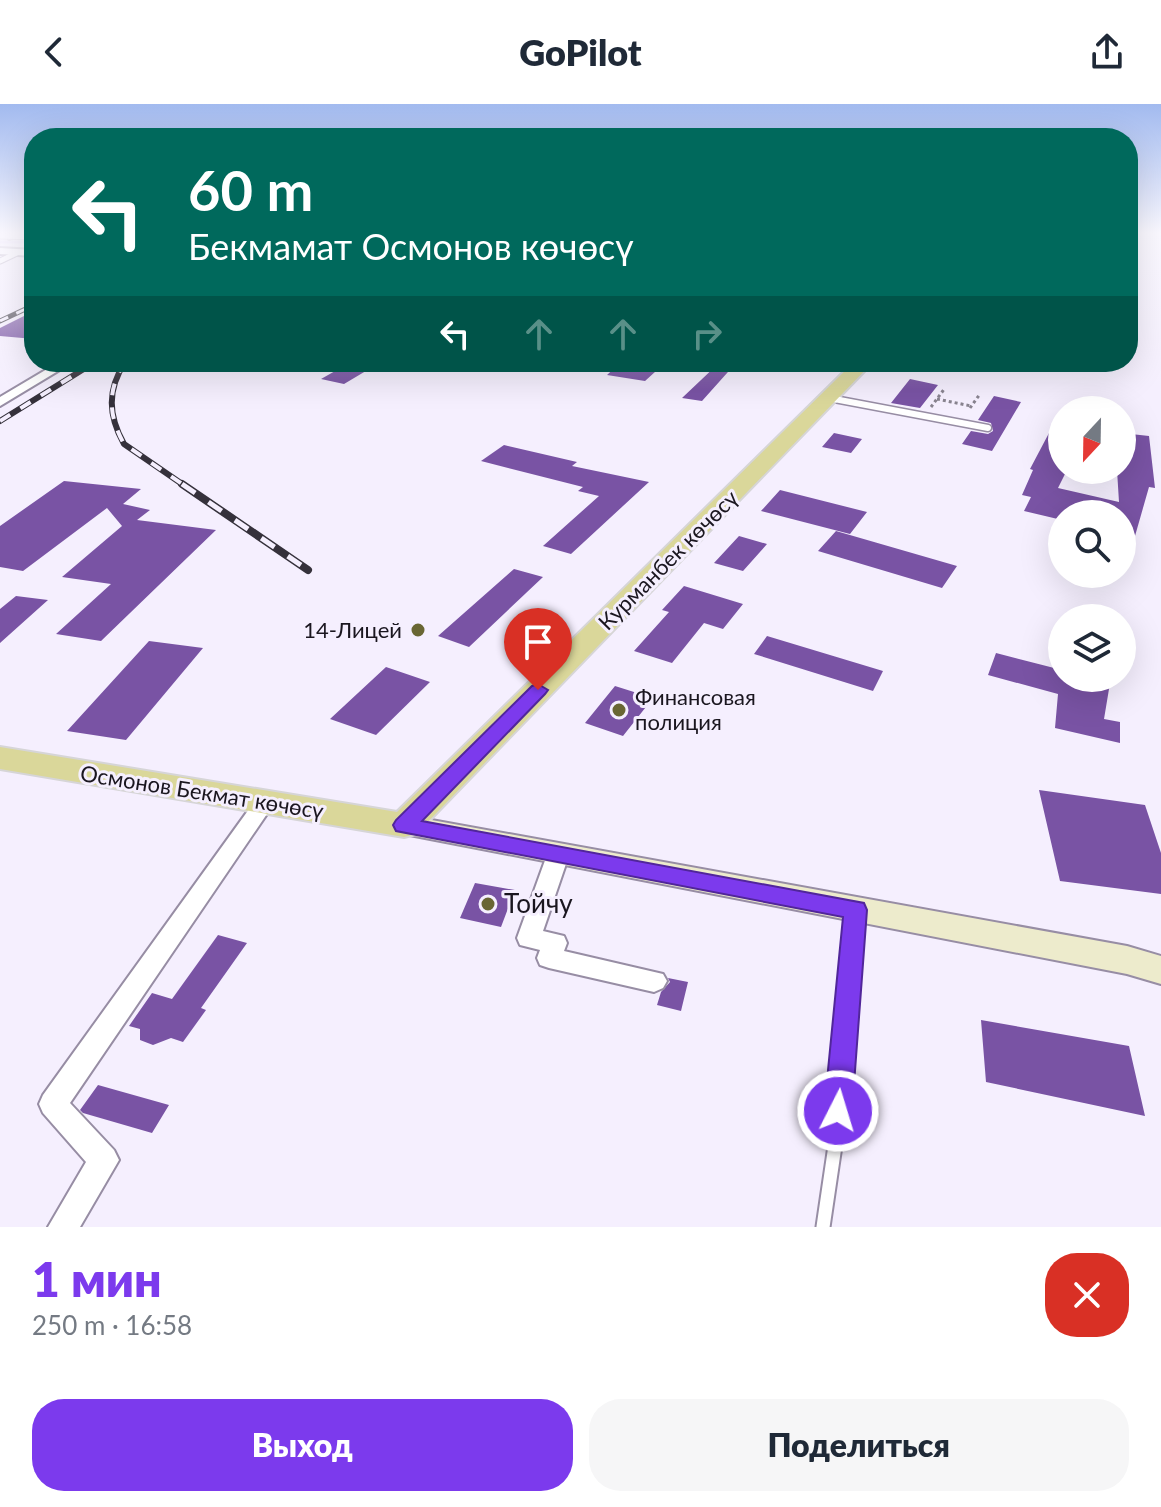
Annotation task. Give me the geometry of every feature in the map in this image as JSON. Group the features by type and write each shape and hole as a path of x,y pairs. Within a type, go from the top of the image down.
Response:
{"main road":[{"name":"Курманбек көчөсү","path":"404,825 854,372"},
{"name":"Осмонов Бекмат көчөсү","path":"0,758 404,825"},
{"path":"404,825 1127,960 1161,970"}],"street":[{"path":"0,402 50,372"},
{"path":"63,1227 104,1160 53,1104 264,803"},
{"path":"558,855 529,938 555,943 549,958 654,981"}],"lane":[{"path":"829,398 988,428"},
{"path":"823,1227 836,1139 855,910"}],"path":[{"path":"925,415 945,388"},
{"path":"959,422 980,394"},
{"path":"937,399 971,406"}],"building":[{"path":"24,316 24,338 0,336 0,328"},
{"path":"333,372 364,372 344,384 321,379"},
{"path":"610,372 655,372 645,381 607,375"},
{"path":"709,372 728,372 702,401 682,398"},
{"path":"910,379 938,385 920,408 891,403"},
{"path":"994,396 1021,402 992,451 962,444 971,431 988,434 993,431 991,423 978,420"},
{"path":"834,433 862,439 851,453 822,447"},
{"path":"1048,435 1048,484 1060,484 1058,488 1110,500 1048,500 1048,517 1024,511 1031,497 1022,495 1033,470 1030,469"},
{"path":"1136,435 1149,436 1155,488 1149,487 1136,532 1136,500 1119,500 1118,484 1136,484"},
{"path":"504,445 577,462 572,466 649,482 571,554 543,546 599,496 578,491 583,487 481,461"},
{"path":"64,481 141,489 123,504 150,510 137,520 216,530 101,641 56,634 111,584 62,577 122,526 107,508 23,571 0,567 0,526"},
{"path":"780,490 867,512 850,534 761,511"},
{"path":"836,531 957,566 942,588 818,551"},
{"path":"739,536 767,544 743,571 714,563"},
{"path":"514,569 543,577 469,647 438,636"},
{"path":"684,586 743,604 723,629 704,623 672,663 634,651 669,612 662,610"},
{"path":"16,596 48,600 0,643 0,609"},
{"path":"767,636 883,671 873,691 754,654"},
{"path":"149,641 203,648 126,740 67,731"},
{"path":"996,653 1048,666 1048,691 988,675"},
{"path":"386,667 430,682 376,735 330,719"},
{"name":"Финансовая полиция","path":"615,686 653,698 623,736 585,723"},
{"path":"1051,692 1108,692 1104,719 1120,722 1120,743 1055,728 1058,694"},
{"path":"1039,790 1145,805 1161,853 1161,894 1060,881"},
{"name":"Тойчу","path":"475,883 515,890 501,927 460,918"},
{"path":"218,935 247,943 201,1008 206,1010 183,1042 171,1038 153,1045 140,1040 140,1029 129,1026 152,993 172,999"},
{"path":"668,978 688,982 681,1011 657,1005 661,992 670,982"},
{"path":"981,1020 1129,1046 1145,1116 986,1082"},
{"path":"98,1085 169,1105 152,1133 83,1113 80,1110"}],"railway":[{"path":"0,321 24,310"},
{"path":"0,421 79,372"},
{"path":"119,372 112,403 115,423 124,444 185,486"},
{"path":"182,484 308,570"}],"place":[{"name":"14-Лицей","path":"418,630"},
{"name":"Финансовая полиция","path":"619,710"},
{"name":"Тойчу","path":"488,904"}],"route":[{"path":"538,690 404,825 855,910 838,1111"}]}
